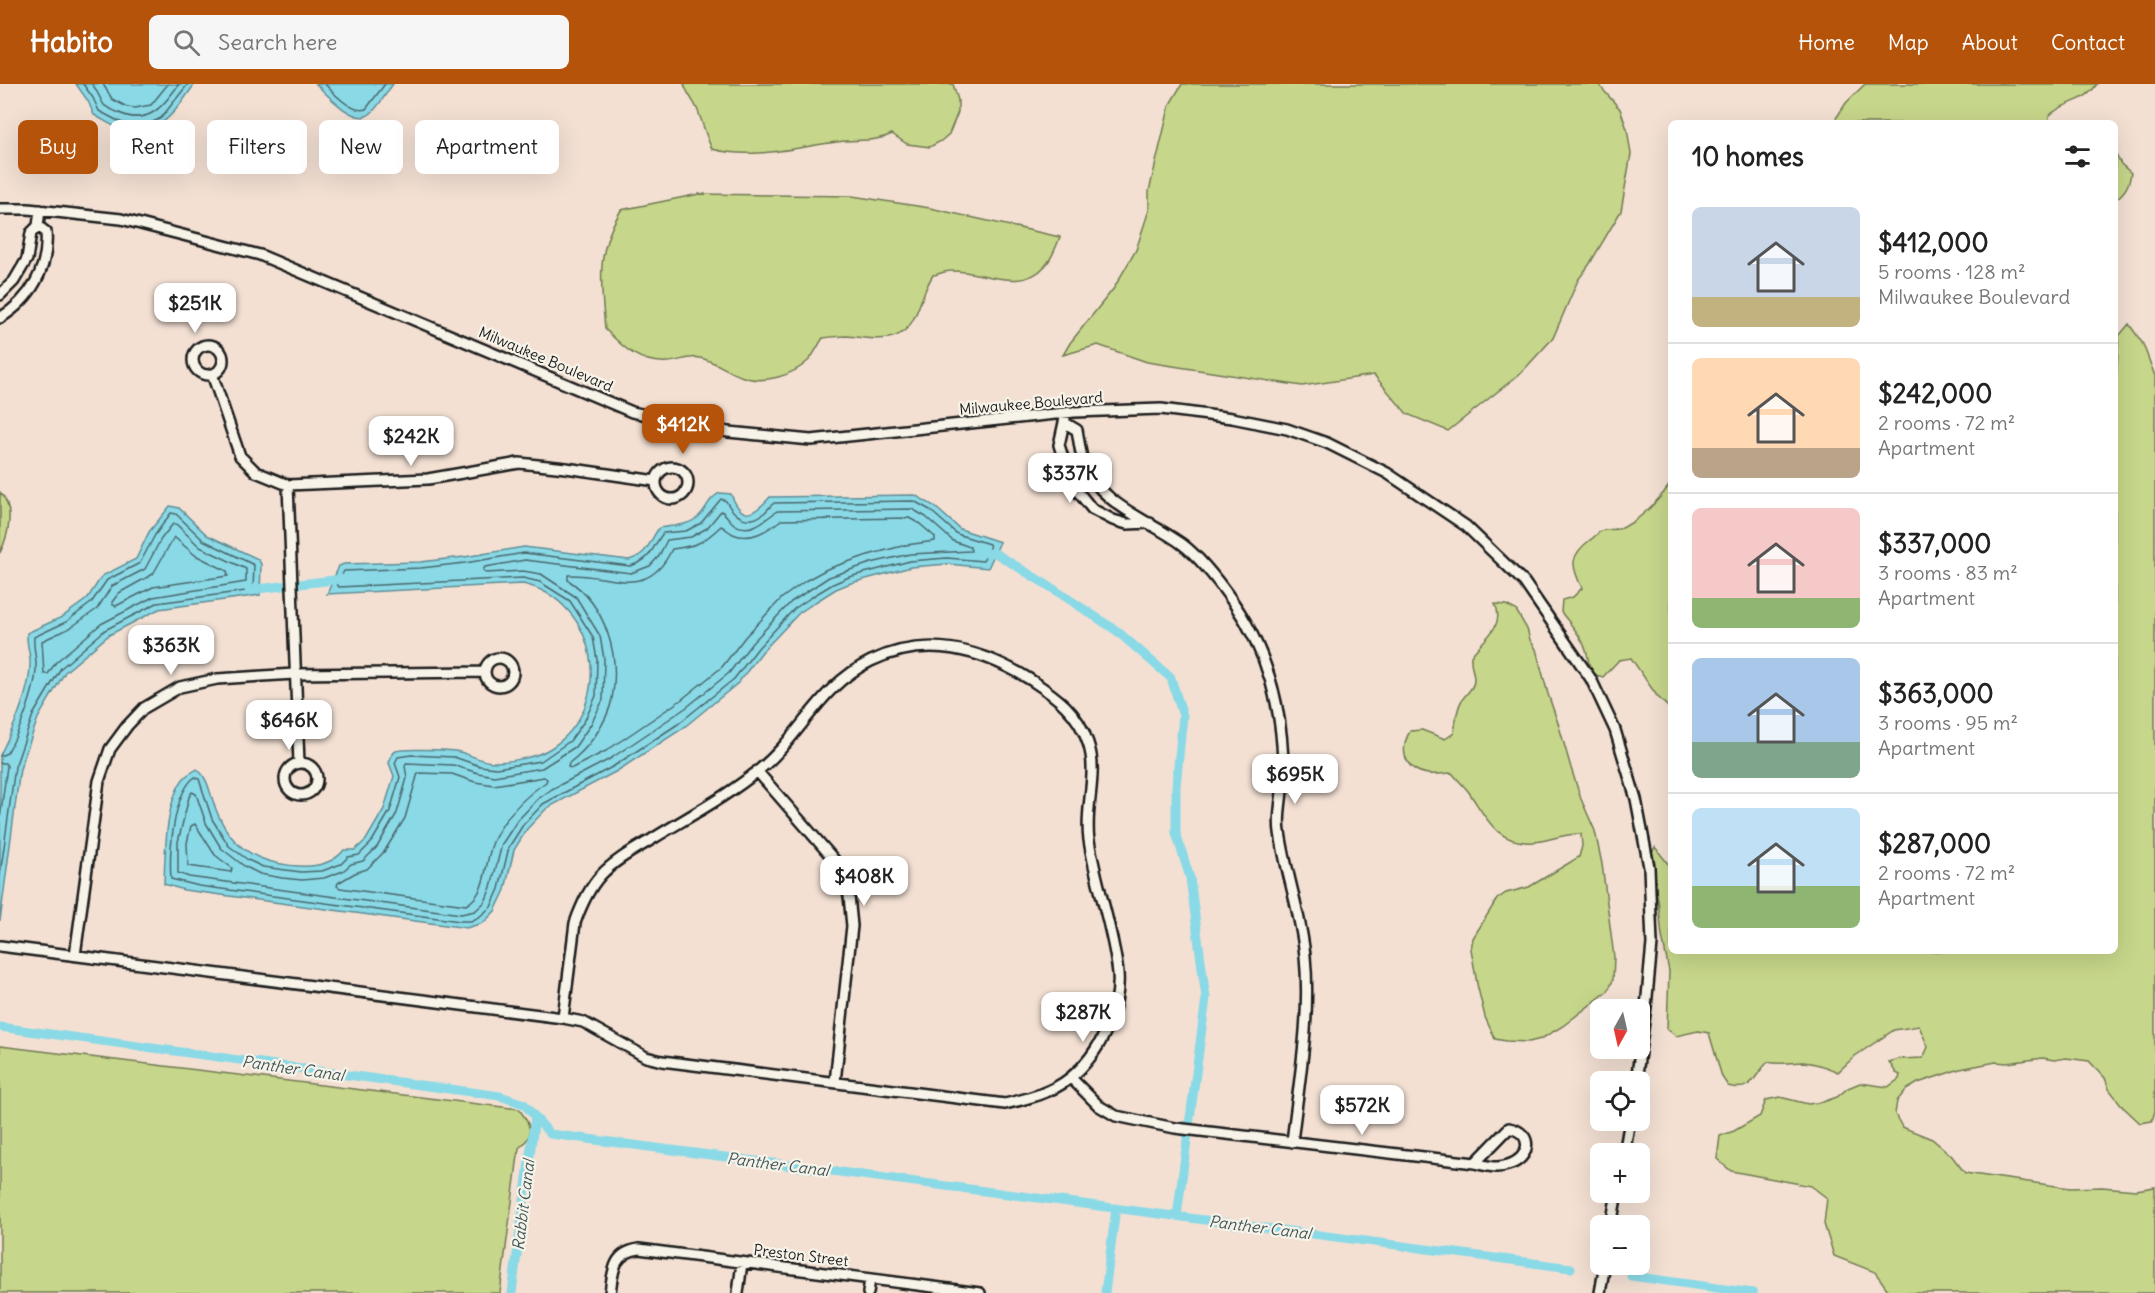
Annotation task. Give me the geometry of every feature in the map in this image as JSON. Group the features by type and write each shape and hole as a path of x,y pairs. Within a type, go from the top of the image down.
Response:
{"street":[{"name":"Milwaukee Boulevard","path":"0,209 40,210 121,219 260,255 632,412 728,432 811,440 1161,409 1232,418 1287,429 1327,443 1387,473 1466,526 1524,582 1591,679 1615,730 1636,799 1649,867 1652,944 1647,1007 1638,1071"},
{"path":"0,295 21,270 30,250 31,233 38,226 40,210"},
{"path":"1,315 16,307 28,293 43,267 46,232 38,226"},
{"path":"212,374 240,456 256,472 288,485 428,479 519,463 656,482"},
{"path":"1065,418 1077,430 1083,461 1092,478 1109,499 1150,523 1183,545 1196,557 1232,601 1266,664 1277,705 1283,762 1279,830 1300,926 1307,981 1305,1038 1292,1142"},
{"path":"1065,418 1059,445 1076,488 1092,509 1113,520 1127,524 1150,523"},
{"path":"1076,488 1092,478"},
{"path":"288,485 299,763"},
{"path":"0,946 563,1018 583,1022 646,1057 1005,1104 1026,1099 1071,1078 1107,1031 1118,987 1115,955 1088,838 1091,758 1083,731 1071,710 1063,702 1018,672 993,658 981,655 948,648 918,648 892,653 871,661 831,688 812,708 781,750 757,771 712,802 627,854 600,876 575,923 563,1018"},
{"path":"75,955 99,781 111,749 127,726 144,708 180,687 217,679 294,674 484,672"},
{"path":"757,771 837,863 849,896 852,926 835,1082"},
{"path":"1071,1078 1099,1106 1116,1116 1175,1128 1493,1167 1509,1165 1522,1157 1527,1146 1525,1136 1520,1130 1509,1128 1475,1163"},
{"name":"Preston Street","path":"610,1293 614,1269 620,1257 629,1251 639,1249 980,1293"},
{"path":"738,1293 742,1263"},
{"path":"1600,1293 1603,1275"},
{"path":"867,1293 870,1279"}],"green space":[{"path":"684,84 953,84 958,100 958,112 949,134 930,147 907,144 892,134 872,140 837,142 759,153 727,152 712,149 698,111"},
{"path":"1182,84 1598,84 1620,109 1627,129 1631,154 1621,211 1578,280 1553,338 1521,373 1448,431 1407,414 1374,375 1302,386 1147,362 1098,345 1063,355 1114,288 1136,250 1149,210 1149,191 1170,104"},
{"path":"1865,84 2097,84 2086,96 2055,111 2049,116 2049,120 1835,120 1846,103"},
{"path":"2118,158 2131,173 2129,182 2118,197"},
{"path":"699,194 852,196 930,208 1060,237 1050,260 1035,274 1013,280 949,271 933,275 914,318 901,333 884,339 847,336 823,338 810,359 794,371 769,379 751,379 737,375 706,359 696,357 658,362 640,357 605,329 601,282 603,254 621,210"},
{"path":"2129,324 2143,344 2155,376 2155,1111 2152,1121 2140,1123 2123,1107 2109,1089 2105,1078 2089,1061 2043,1058 2007,1063 1996,1062 1960,1069 1918,1083 1906,1090 1897,1101 1895,1114 1902,1127 1932,1139 1951,1155 1965,1173 2070,1188 2102,1187 2136,1190 2155,1187 2155,1293 1890,1293 1875,1272 1834,1256 1824,1224 1827,1198 1811,1186 1731,1171 1717,1159 1720,1136 1760,1116 1766,1100 1780,1097 1808,1104 1837,1097 1848,1088 1860,1083 1888,1087 1899,1079 1900,1075 1889,1062 1899,1059 1923,1058 1928,1047 1919,1026 1894,1030 1855,1056 1838,1072 1821,1065 1803,1062 1768,1062 1748,1085 1736,1088 1728,1086 1722,1077 1709,1033 1698,1031 1676,1036 1667,1029 1669,971 1658,899 1649,868 1650,856 1655,847 1668,864 1668,954 2118,954 2119,336"},
{"path":"1668,487 1668,707 1657,696 1631,658 1619,660 1603,677 1592,674 1584,645 1561,612 1562,600 1573,597 1582,588 1574,567 1578,551 1601,531 1621,528 1631,523 1656,502"},
{"path":"0,492 8,506 9,521 0,553"},
{"path":"1495,604 1506,605 1516,610 1536,649 1581,799 1595,831 1602,864 1614,957 1613,980 1608,991 1598,999 1590,999 1590,1005 1563,1026 1541,1039 1529,1042 1495,1039 1485,1017 1477,984 1471,949 1473,938 1497,899 1506,893 1529,887 1579,857 1582,846 1581,834 1534,842 1510,839 1494,827 1452,773 1420,772 1409,764 1405,752 1410,731 1422,730 1445,739 1454,733 1457,711 1474,683 1471,656 1491,633 1498,612"},
{"path":"0,1046 519,1109 530,1129 528,1139 519,1148 500,1293 0,1293"}],"water":[{"path":"76,84 198,84 194,85 166,120 110,120 110,124 94,115 88,101"},
{"path":"316,84 393,84 376,108 364,117 357,116 341,107"},
{"path":"720,493 731,494 739,509 748,513 753,512 770,497 915,495 934,506 960,529 1000,542 988,568 948,564 911,567 836,589 799,613 762,652 738,683 682,729 617,771 547,808 527,829 514,850 505,890 495,911 483,923 466,928 184,890 164,884 167,828 173,799 185,777 197,769 205,779 226,829 244,849 268,861 305,866 318,865 335,859 344,850 355,850 366,840 384,809 394,776 389,763 396,751 415,749 455,751 494,762 524,758 551,748 572,730 585,707 591,682 590,657 582,632 569,611 549,594 523,584 327,594 339,566 420,562 524,547 629,560 641,555 659,528 692,521"},
{"path":"170,506 179,508 207,535 258,559 261,564 260,595 159,609 109,635 65,672 38,718 20,769 0,921 0,755 15,723 27,688 30,661 27,633 62,617 87,599 102,576 136,559 149,532"}],"waterway":[{"path":"983,553 995,553 1117,631 1171,678 1183,716 1176,786 1176,833 1190,878 1206,998 1177,1216"},
{"path":"249,590 342,579"},
{"name":"Panther Canal","path":"0,1027 500,1096 524,1104 550,1134 1571,1268"},
{"name":"Rabbit Canal","path":"512,1293 535,1117"},
{"path":"1105,1293 1116,1208"},
{"name":"Panther Canal","path":"1631,1276 1753,1293"}]}
